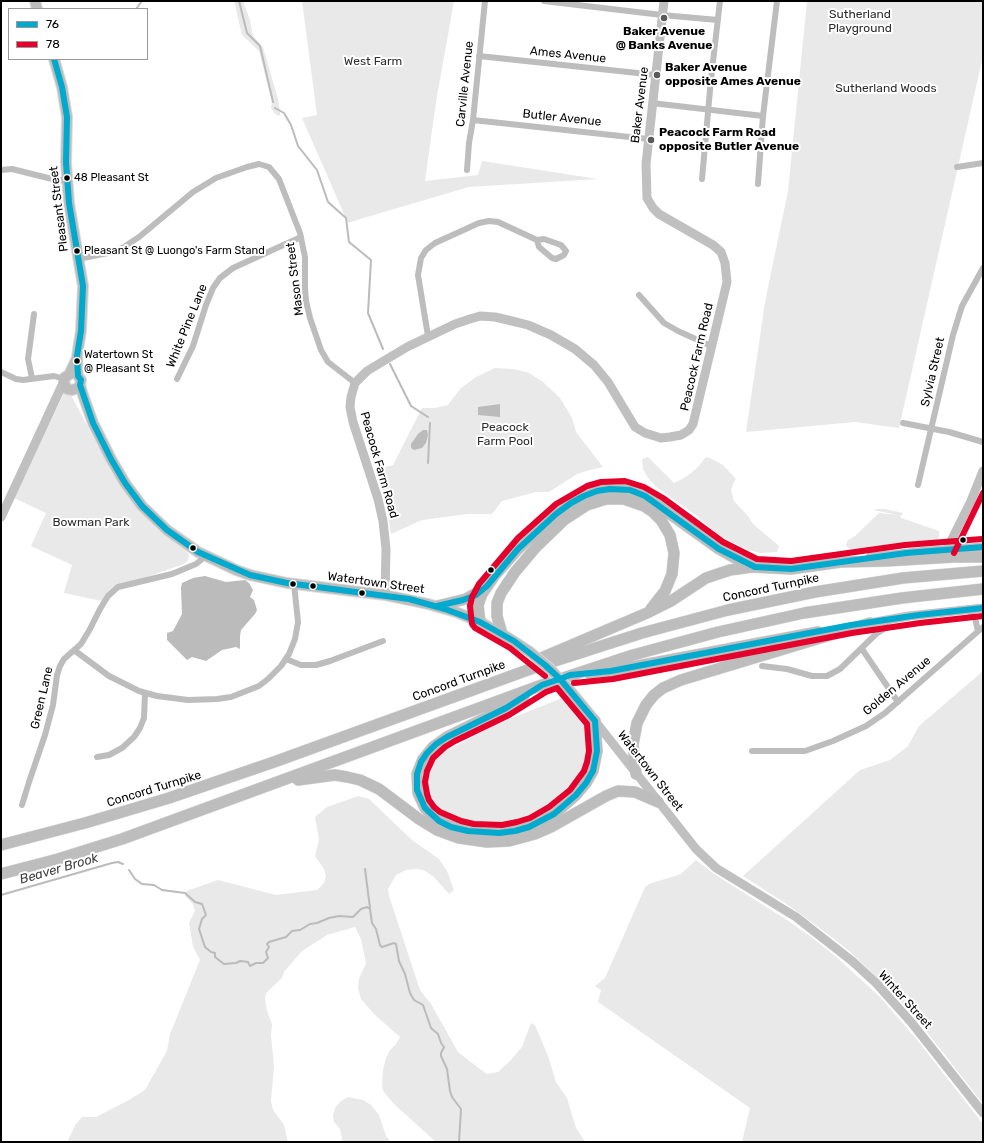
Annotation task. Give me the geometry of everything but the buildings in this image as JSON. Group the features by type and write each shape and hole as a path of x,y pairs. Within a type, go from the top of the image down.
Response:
{"highway":[{"path":"480,622 479,602 487,586 518,549 556,514 584,496 597,491 625,489 645,496 719,549 755,567"},
{"path":"502,634 497,616 497,603 501,592 515,572 536,547 564,520 591,503 606,499 624,499 644,506 661,520 670,535 674,557 672,574 665,591 648,613"},
{"path":"507,677 540,658 648,613 713,575 738,568 755,567 791,569 841,562 886,562 954,557 983,557"},
{"name":"Concord Turnpike","path":"1,844 85,823 169,798 274,762 578,652 642,632 750,606 867,583 983,570"},
{"path":"437,606 469,598 487,586"},
{"path":"1,874 101,846 570,675 654,649 761,622 874,602 983,589"},
{"path":"570,675 611,671 870,623"},
{"path":"636,774 633,745 637,723 648,702 663,688 681,680 870,623"},
{"path":"542,685 506,708 447,736 436,744 423,759 418,771 417,788 423,806 434,818 444,824 460,829 477,833 495,833 524,829 550,817 573,799 586,783 592,771 598,750 595,721"},
{"path":"273,784 327,776 351,778 379,789 419,819 437,830 459,838 487,842 509,841 535,834 618,791 635,792 658,802"}],"main road":[{"name":"Pleasant Street","path":"54,60 62,87 67,118 66,162 69,203 83,286 81,332 77,356 69,383"},
{"name":"Watertown Street","path":"69,383 84,398 93,423 111,459 125,483 142,506 167,530 198,552 250,575 294,584 409,599 437,606 480,622 530,652 554,673 595,721"}],"street":[{"name":"Carville Avenue","path":"467,170 485,1"},
{"path":"544,1 718,20"},
{"name":"Baker Avenue","path":"646,164 664,1"},
{"path":"702,179 720,1"},
{"path":"758,184 763,116 776,1"},
{"name":"Ames Avenue","path":"479,56 656,75"},
{"path":"652,103 763,116"},
{"name":"Butler Avenue","path":"473,120 648,139"},
{"path":"957,167 983,163"},
{"name":"Mason Street","path":"78,259 113,252 124,248 193,192 216,178 259,164 269,167 279,179 301,237 305,257 306,301 321,350 328,362 355,383"},
{"name":"Peacock Farm Road","path":"385,595 386,549 383,521 378,499 353,422 350,407 351,397 355,383 367,371 428,336 455,324 480,316 495,317 528,325 551,335 575,349 594,365 608,382 627,412 634,427 645,433 661,438 681,435 689,430 693,424 727,282 725,262 721,252 713,245 670,222 653,208 647,198 646,164"},
{"path":"1,170 12,169 52,179 67,181"},
{"path":"428,336 418,275 422,258 426,250 435,243 479,223 489,221 498,222 537,240 544,239 560,245 566,251 564,256 556,259 552,258 539,247 537,240"},
{"name":"White Pine Lane","path":"177,379 193,346 213,288 220,278 233,268 301,237"},
{"name":"Sylvia Street","path":"918,485 953,334 962,306 983,268"},
{"path":"639,295 664,323 711,346"},
{"path":"32,378 28,359 34,314"},
{"path":"1,372 16,379 23,380 54,376 69,383"},
{"name":"Pleasant Street","path":"1,517 69,383"},
{"path":"903,423 955,433 983,442"},
{"path":"947,549 973,497 983,471"},
{"path":"841,562 871,557 947,549 983,547"},
{"name":"Green Lane","path":"22,805 45,735 53,705 57,675 64,658 81,644 108,596 118,587 172,574 196,564 206,556"},
{"path":"74,650 109,676 133,689 145,693 188,700 231,697 259,686 281,666 286,659 295,639 298,622 294,584"},
{"path":"870,623 909,616 983,608"},
{"name":"Golden Avenue","path":"752,752 797,752 809,750 833,741 882,716 981,629 974,616 966,610"},
{"path":"762,666 787,669 808,675 821,676 835,672 862,649 876,634 888,627"},
{"path":"286,659 301,665 316,665 330,662 383,642"},
{"path":"862,649 898,702"},
{"path":"97,757 109,755 122,748 137,733 144,718 145,693"},
{"name":"Watertown Street","path":"595,721 692,846 716,868 796,917"},
{"name":"Winter Street","path":"796,917 852,961 876,983 911,1022 983,1113"}],"green space":[{"path":"234,1 243,1 250,20 253,36 263,47 278,99 280,111 279,116 275,114 271,108 272,102 259,51 242,35"},
{"name":"West Farm","path":"302,1 454,1 436,102 425,181 478,175 482,161 598,179 469,187 348,223 302,118 317,115"},
{"name":"Sutherland Woods","path":"807,1 983,1 983,56 899,428 855,422 746,432 765,302 788,191"},
{"name":"Peacock Farm Pool","path":"495,368 514,369 529,373 543,382 560,398 572,418 576,432 603,467 577,474 549,492 536,492 502,501 492,514 468,514 422,520 391,534 386,503 376,470 393,465 422,408 435,408 448,405 460,389 476,377"},
{"name":"Bowman Park","path":"64,393 70,393 111,471 132,502 157,529 189,555 188,560 184,564 110,590 102,601 64,593 72,565 31,546 46,513 14,498"},
{"path":"648,457 674,483 686,477 697,468 706,457 723,465 736,479 731,491 734,501 748,516 753,524 779,546 777,552 760,553 749,550 716,533 697,516 656,487 648,478 643,469 642,459"},
{"path":"885,509 903,513 902,516 900,515 901,518 939,531 939,537 935,542 929,544 916,542 851,550 848,548 846,545 848,540 855,536 879,513 898,515 873,510"},
{"path":"983,671 983,1104 920,1023 905,1006 849,951 785,903 743,876 860,770 890,760 908,746 919,726"},
{"path":"562,698 571,701 589,730 591,747 589,761 584,775 556,808 535,821 507,828 487,830 465,826 443,817 432,809 425,797 424,775 435,757 497,724"},
{"path":"358,796 369,799 412,840 439,859 447,871 454,890 449,894 433,876 423,870 416,869 406,870 396,875 388,889 420,990 431,1004 458,1052 487,1074 498,1072 522,1047 531,1023 535,1025 548,1056 556,1082 567,1098 576,1128 585,1142 436,1142 394,1104 383,1091 383,1070 390,1050 400,1037 375,1015 361,999 358,988 359,979 366,963 361,939 355,927 327,935 302,951 284,972 282,978 266,993 265,999 267,1011 272,1024 271,1035 274,1067 271,1101 273,1110 284,1125 288,1142 67,1142 76,1124 82,1117 96,1117 145,1090 167,1051 170,1034 200,960 193,947 189,923 195,911 193,904 185,896 185,893 189,890 218,880 276,895 317,890 324,883 326,876 324,869 315,856 319,840 315,817 327,807"},
{"path":"696,860 714,874 811,937 834,955 879,996 918,1041 983,1124 983,1142 742,1142 750,1108 598,1002 601,990 595,986 605,978 645,887 649,884 681,874"},
{"path":"348,1097 363,1100 371,1105 379,1115 386,1136 391,1142 341,1142 342,1139 340,1129 334,1122 333,1116 335,1108 341,1101"}],"shaded area":[{"path":"500,404 500,417 478,415 478,407"},
{"path":"423,430 427,430 428,435 426,443 422,448 414,450 411,448 411,444"},
{"path":"205,576 226,582 245,580 249,583 253,590 250,597 254,600 257,610 241,630 240,649 236,647 222,650 206,661 192,657 187,660 167,640 167,633 173,631 182,614 182,583 193,578"}],"waterway":[{"path":"137,8 142,1"},
{"path":"239,1 247,33 260,46 273,102"},
{"path":"275,108 284,113 291,125 298,146 317,170 328,202 346,218 349,242 371,260 368,313 383,349"},
{"path":"390,364 411,406 428,417"},
{"path":"428,463 430,423"},
{"name":"Beaver Brook","path":"1,895 112,863 118,862 123,864"},
{"path":"365,869 370,908"},
{"name":"Beaver Brook","path":"129,870 135,879 142,884 154,885 162,890 185,893 195,902 202,904 206,915 202,919 199,929 205,947 211,952 215,953 215,957 224,964 236,963 240,961 248,962 250,966 256,963 263,963 268,958 266,952 269,947 267,944 269,942 286,937 292,931 300,930 310,924 339,916 353,917 361,909 367,907 370,909 372,923 376,929 380,945 382,947 394,943 396,944 399,961 405,974 410,993 414,1000 423,1005 431,1028 438,1034 444,1047 441,1056 447,1069 450,1091 452,1097 461,1109 459,1142"}],"transit line":[{"name":"76","path":"54,60 62,87 67,117 66,162 69,203 83,286 81,331 77,356 78,376 81,380 80,385 93,423 125,483 142,506 167,530 198,552 250,575 287,583 409,599 445,609 480,622 514,641 545,665 560,679"},
{"name":"78","path":"545,676 510,648 475,628 472,624 470,606 472,597 479,584 518,538 556,504 587,486 601,482 625,481 644,487 663,498 723,542 757,559 791,561 905,545 982,539"},
{"name":"76","path":"437,606 463,600 476,595 487,586 518,549 556,514 584,496 597,491 610,489 630,490 645,496 719,549 755,567 791,569 906,553 983,547"},
{"name":"78","path":"954,553 983,493"},
{"name":"76","path":"560,679 570,675 611,671 851,625 919,615 983,608"},
{"name":"78","path":"574,683 613,679 852,633 983,616"},
{"name":"76","path":"560,679 595,721 597,751 593,771 586,783 576,795 554,814 529,827 499,833 468,831 451,827 439,821 425,808 417,790 417,774 421,762 436,744 506,708 542,685 560,679"},
{"name":"78","path":"557,688 587,724 589,751 587,762 584,771 570,790 549,807 530,818 502,825 474,824 461,821 440,812 434,807 429,800 425,782 427,771 433,758 445,747 455,741 509,715 546,692 557,688"}],"place":[{"name":"Baker Avenue @ Banks Avenue","path":"664,18"},
{"name":"Baker Avenue opposite Ames Avenue","path":"657,75"},
{"name":"Peacock Farm Road opposite Butler Avenue","path":"651,140"},
{"name":"48 Pleasant St","path":"67,178"},
{"name":"Pleasant St @ Luongo's Farm Stand","path":"77,251"},
{"name":"Watertown St @ Pleasant St","path":"77,361"}],"park label":[{"name":"Sutherland Playground","path":"860,22"}]}
